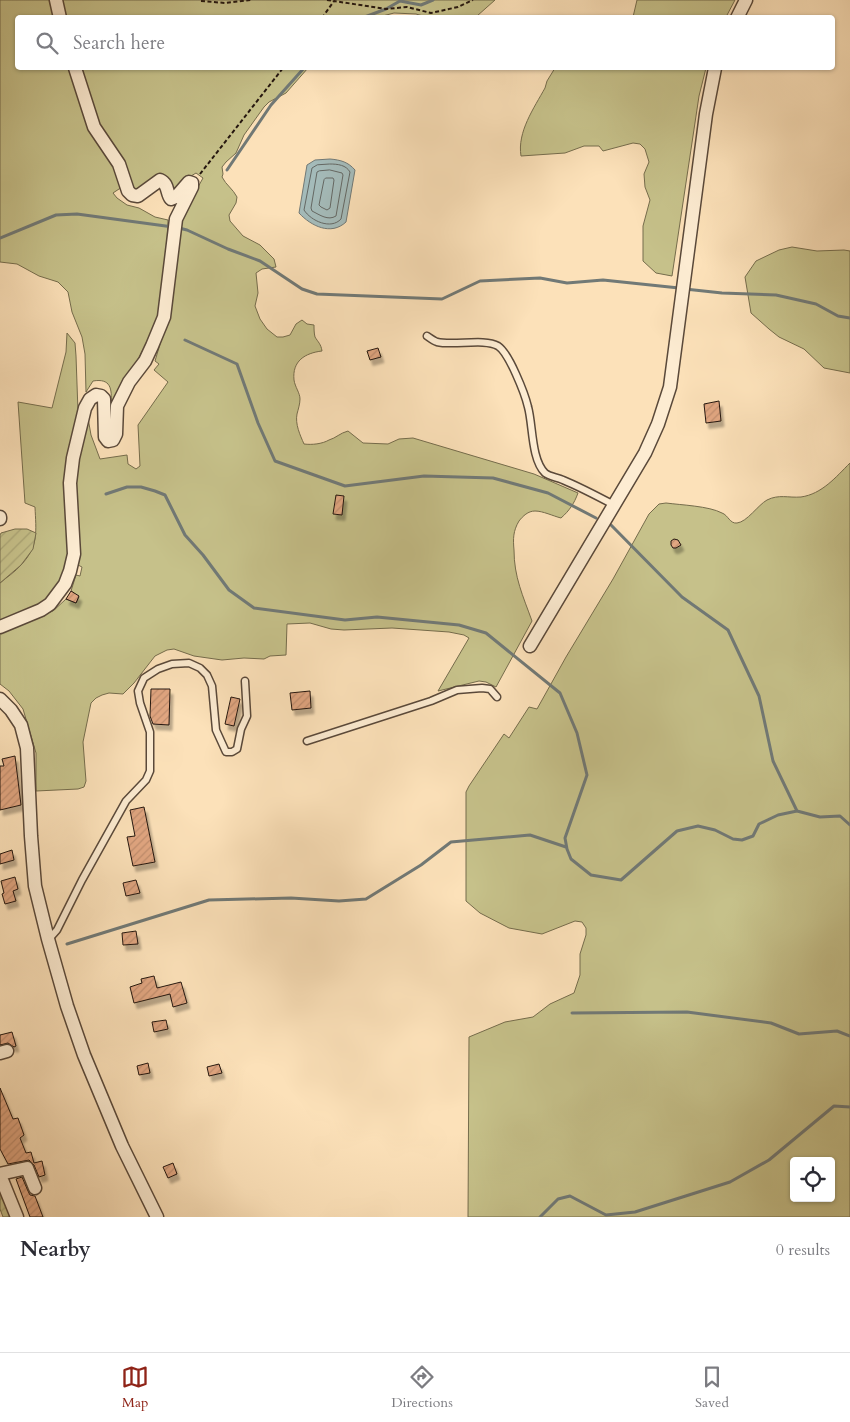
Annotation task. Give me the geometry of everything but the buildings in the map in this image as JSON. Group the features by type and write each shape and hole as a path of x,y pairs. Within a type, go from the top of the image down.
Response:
{"street":[{"path":"56,0 59,15"},
{"path":"738,15 746,0"},
{"path":"0,626 41,610 50,604 65,584 74,554 70,483 73,458 83,417 90,399 96,395 101,396 104,399 105,437 108,441 113,440 116,434 117,406 130,382 145,361 164,317 176,219 192,187 192,183 189,182 172,199 169,196 167,185 160,180 138,196 132,196 128,191 119,164 94,127 76,70"},
{"path":"530,646 645,453 658,424 670,387 706,114 716,70"},
{"path":"0,700 11,710 20,725 27,748 35,886 67,1006 84,1055 122,1146 157,1217"},
{"path":"17,1217 0,1175 27,1168 35,1188"}],"lane":[{"path":"427,336 436,341 498,346 510,362 528,407 536,453 539,464 544,472 614,505"},
{"path":"48,939 57,930 82,880 126,801 146,780 150,771 150,732 138,691 144,678 158,669 172,664 190,663 200,668 207,675 212,686 216,730 226,752 232,752 237,749 241,729 247,716 245,681"},
{"path":"307,741 431,701 457,690 490,689 497,697"}],"path":[{"path":"201,1 225,3 251,0"},
{"path":"327,0 386,9 407,6 431,13 458,7 472,0"},
{"path":"324,15 334,1"},
{"path":"192,187 281,70"}],"shaded area":[{"path":"0,0 49,0 53,15 15,15 15,70 70,70 116,169 122,187 113,193 127,205 139,208 155,217 168,220 166,274 159,314 145,347 111,403 110,389 104,381 93,381 86,392 85,354 82,337 72,312 68,292 58,282 39,276 17,264 0,262"},
{"path":"60,0 495,0 478,15 394,13 386,15 63,15"},
{"path":"637,0 735,0 727,15 633,15"},
{"path":"80,70 306,70 286,93 269,102 264,107 244,135 236,153 222,167 222,177 237,197 236,203 229,215 230,221 243,236 260,245 274,259 276,267 262,269 256,273 258,293 255,306 260,319 267,329 277,337 290,335 296,324 302,320 307,324 314,325 315,337 322,349 322,351 301,359 297,363 294,373 300,399 297,422 304,444 323,442 348,431 363,443 388,444 399,439 413,438 534,474 578,493 571,507 561,518 532,511 524,516 517,525 514,539 514,560 520,586 532,621 496,687 479,681 438,691 469,638 449,632 392,628 344,630 331,629 310,623 287,624 286,655 270,656 264,659 222,660 194,656 174,649 167,650 155,656 123,694 109,693 96,698 91,703 83,742 86,781 84,787 36,791 36,753 23,709 9,691 0,684 0,631 53,611 66,599 76,603 79,597 71,591 76,575 80,576 82,567 78,565 76,469 88,418 91,435 100,459 127,455 128,464 136,469 140,466 138,425 168,382 154,370 159,364 155,361 169,314 180,220 203,178 196,173 186,179 172,193 166,178 139,192 132,191 94,113"},
{"path":"554,70 706,70 699,96 672,276 656,273 643,261 643,226 650,200 645,187 644,174 649,162 645,149 640,144 633,143 603,151 599,146 584,146 565,153 521,156 520,147 524,129"},
{"path":"792,247 817,251 850,251 850,373 824,368 804,349 779,337 751,313 745,277 756,261 779,250"},
{"path":"67,333 75,343 78,412 69,551 61,584 42,605 0,622 0,583 27,558 34,545 36,531 35,507 25,503 18,402 52,408 66,352"},
{"path":"850,463 850,1217 468,1217 469,1037 505,1022 533,1017 550,1004 574,993 580,975 580,954 586,935 586,928 582,922 575,921 542,934 509,928 480,913 466,901 466,792 504,734 509,738 529,707 537,709 649,514 659,504 666,503 710,509 724,514 737,523 745,520 771,498 801,497 816,492 828,484"},
{"path":"15,529 27,529 36,533 33,549 21,565 0,583 0,535"},
{"path":"0,1189 12,1217 3,1217 0,1209"}],"water":[{"path":"330,159 344,162 355,170 346,222 340,226 328,229 309,222 299,213 307,165 315,160"}],"waterway":[{"path":"370,15 400,1 421,5 433,0"},
{"path":"227,170 271,105 302,70"},
{"path":"0,238 56,215 77,214 173,227"},
{"path":"179,228 260,261 302,289 317,294 442,299 480,281 540,278 567,283 603,280 679,288"},
{"path":"685,289 722,293 776,295 816,304 838,316 850,318"},
{"path":"185,340 237,364 258,423 275,461 345,486 424,476 493,478 548,493 596,518"},
{"path":"106,494 127,487 141,487 165,495 185,535 203,555 229,590 254,608 345,620 377,617 459,625 486,633 560,693 577,733 587,775 565,838 571,859 591,875 621,880 677,831 698,826 715,830 733,839 742,840 753,836 759,824 778,815 797,811 820,817 840,816 850,825"},
{"path":"611,525 682,597 728,630 759,696 773,761 797,811"},
{"path":"67,944 209,900 291,898 339,901 366,899 421,865 451,842 530,835 566,847"},
{"path":"572,1013 687,1012 771,1023 799,1034 837,1031 850,1036"},
{"path":"540,1217 558,1199 570,1196 606,1215 635,1212 730,1182 769,1160 834,1106 850,1107"}]}
